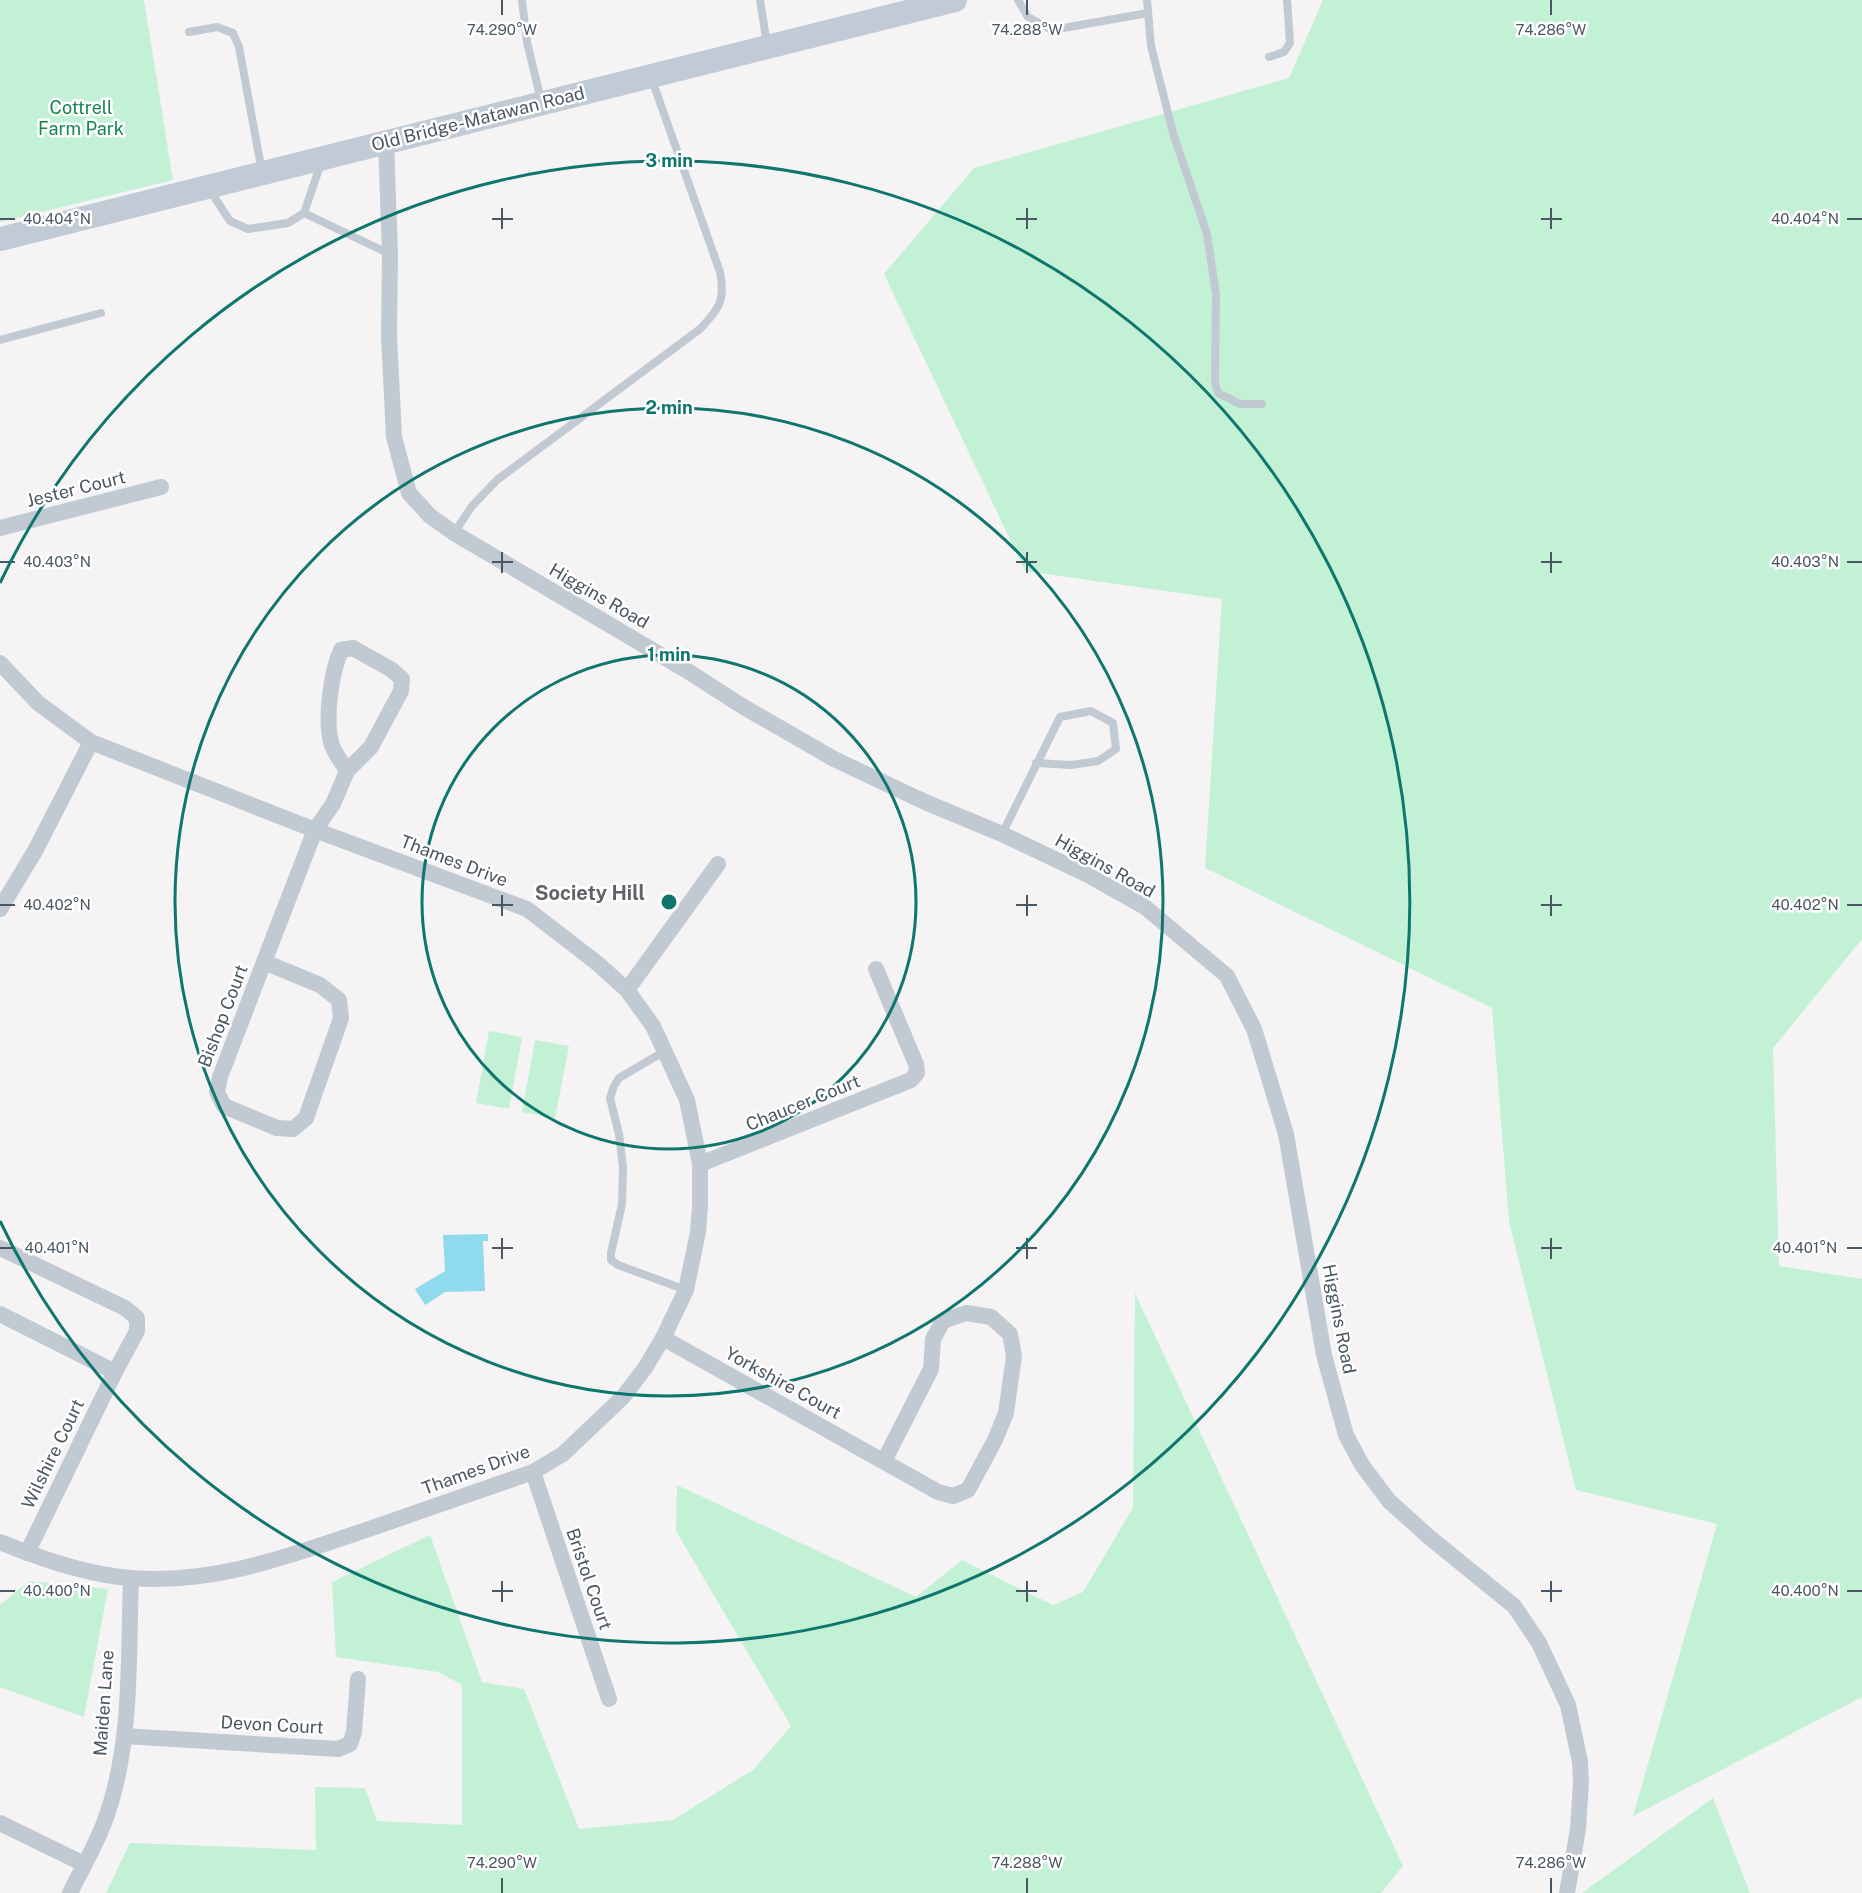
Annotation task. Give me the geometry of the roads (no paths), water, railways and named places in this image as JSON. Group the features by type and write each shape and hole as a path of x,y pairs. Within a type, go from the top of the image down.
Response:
{"main road":[{"name":"Old Bridge-Matawan Road","path":"0,239 651,76 918,5 956,0"}],"street":[{"name":"Higgins Road","path":"386,141 390,254 391,402 394,437 409,493 430,516 454,533 834,759 925,802 1002,834 1088,875 1145,907 1227,976 1254,1029 1286,1134 1324,1355 1346,1435 1362,1465 1389,1501 1429,1537 1514,1606 1539,1643 1568,1705 1580,1762 1581,1783 1578,1828 1567,1893"},
{"name":"Jester Court","path":"0,528 161,487"},
{"path":"352,648 392,670 402,679 401,691 371,747 347,771 331,745 328,723 335,664 341,650 352,648"},
{"name":"Thames Drive","path":"0,663 38,703 91,742 315,830 527,909 597,963 627,990 653,1026 687,1100 700,1164 698,1232 686,1290 663,1338 645,1368 623,1397 563,1454 533,1472 305,1551 228,1573 178,1578 131,1578 91,1571 27,1553 0,1542"},
{"path":"1,907 35,851 91,742"},
{"name":"Bishop Court","path":"264,962 320,985 339,1000 341,1018 306,1118 293,1129 277,1128 224,1106 217,1092 220,1077 264,962 315,830 333,804 347,771"},
{"path":"627,990 718,864"},
{"name":"Chaucer Court","path":"700,1164 911,1080 917,1073 916,1064 876,969"},
{"name":"Wilshire Court","path":"0,1248 125,1308 137,1318 137,1331 27,1553"},
{"name":"Yorkshire Court","path":"663,1338 938,1492 953,1496 968,1490 995,1440 1006,1413 1014,1356 1010,1334 991,1317 966,1313 943,1321 933,1339 931,1369 884,1461"},
{"path":"0,1314 115,1372"},
{"name":"Bristol Court","path":"533,1472 609,1699"},
{"name":"Maiden Lane","path":"70,1893 104,1823 116,1782 124,1736 131,1578"},
{"name":"Devon Court","path":"124,1736 338,1749 350,1744 354,1732 358,1679"},
{"path":"0,1822 84,1864"}],"lane":[{"path":"522,0 527,42 541,104"},
{"path":"760,0 768,46"},
{"path":"1018,0 1028,17 1052,30 1148,13"},
{"path":"1147,0 1151,46 1173,133 1207,234 1216,294 1215,382 1218,393 1240,404 1262,404"},
{"path":"1269,57 1284,52 1290,43 1287,0"},
{"path":"189,32 217,27 233,33 239,47 262,173"},
{"path":"454,533 472,506 497,480 700,329 718,310 723,287 720,272 651,76"},
{"path":"207,186 230,221 248,229 288,223 304,213 323,158"},
{"path":"304,213 390,254"},
{"path":"0,340 100,313"},
{"path":"1002,834 1036,763 1060,717 1091,711 1113,723 1116,749 1098,761 1071,765 1036,763"},
{"path":"666,1050 619,1078 610,1098 619,1134 623,1167 622,1203 611,1260 618,1265 686,1290"}],"water":[{"path":"488,1234 488,1241 483,1241 485,1291 445,1292 425,1305 415,1289 445,1271 443,1235"}],"district":[{"name":"Society Hill","path":"590,893"}],"park label":[{"name":"Cottrell Farm Park","path":"81,118"}]}
